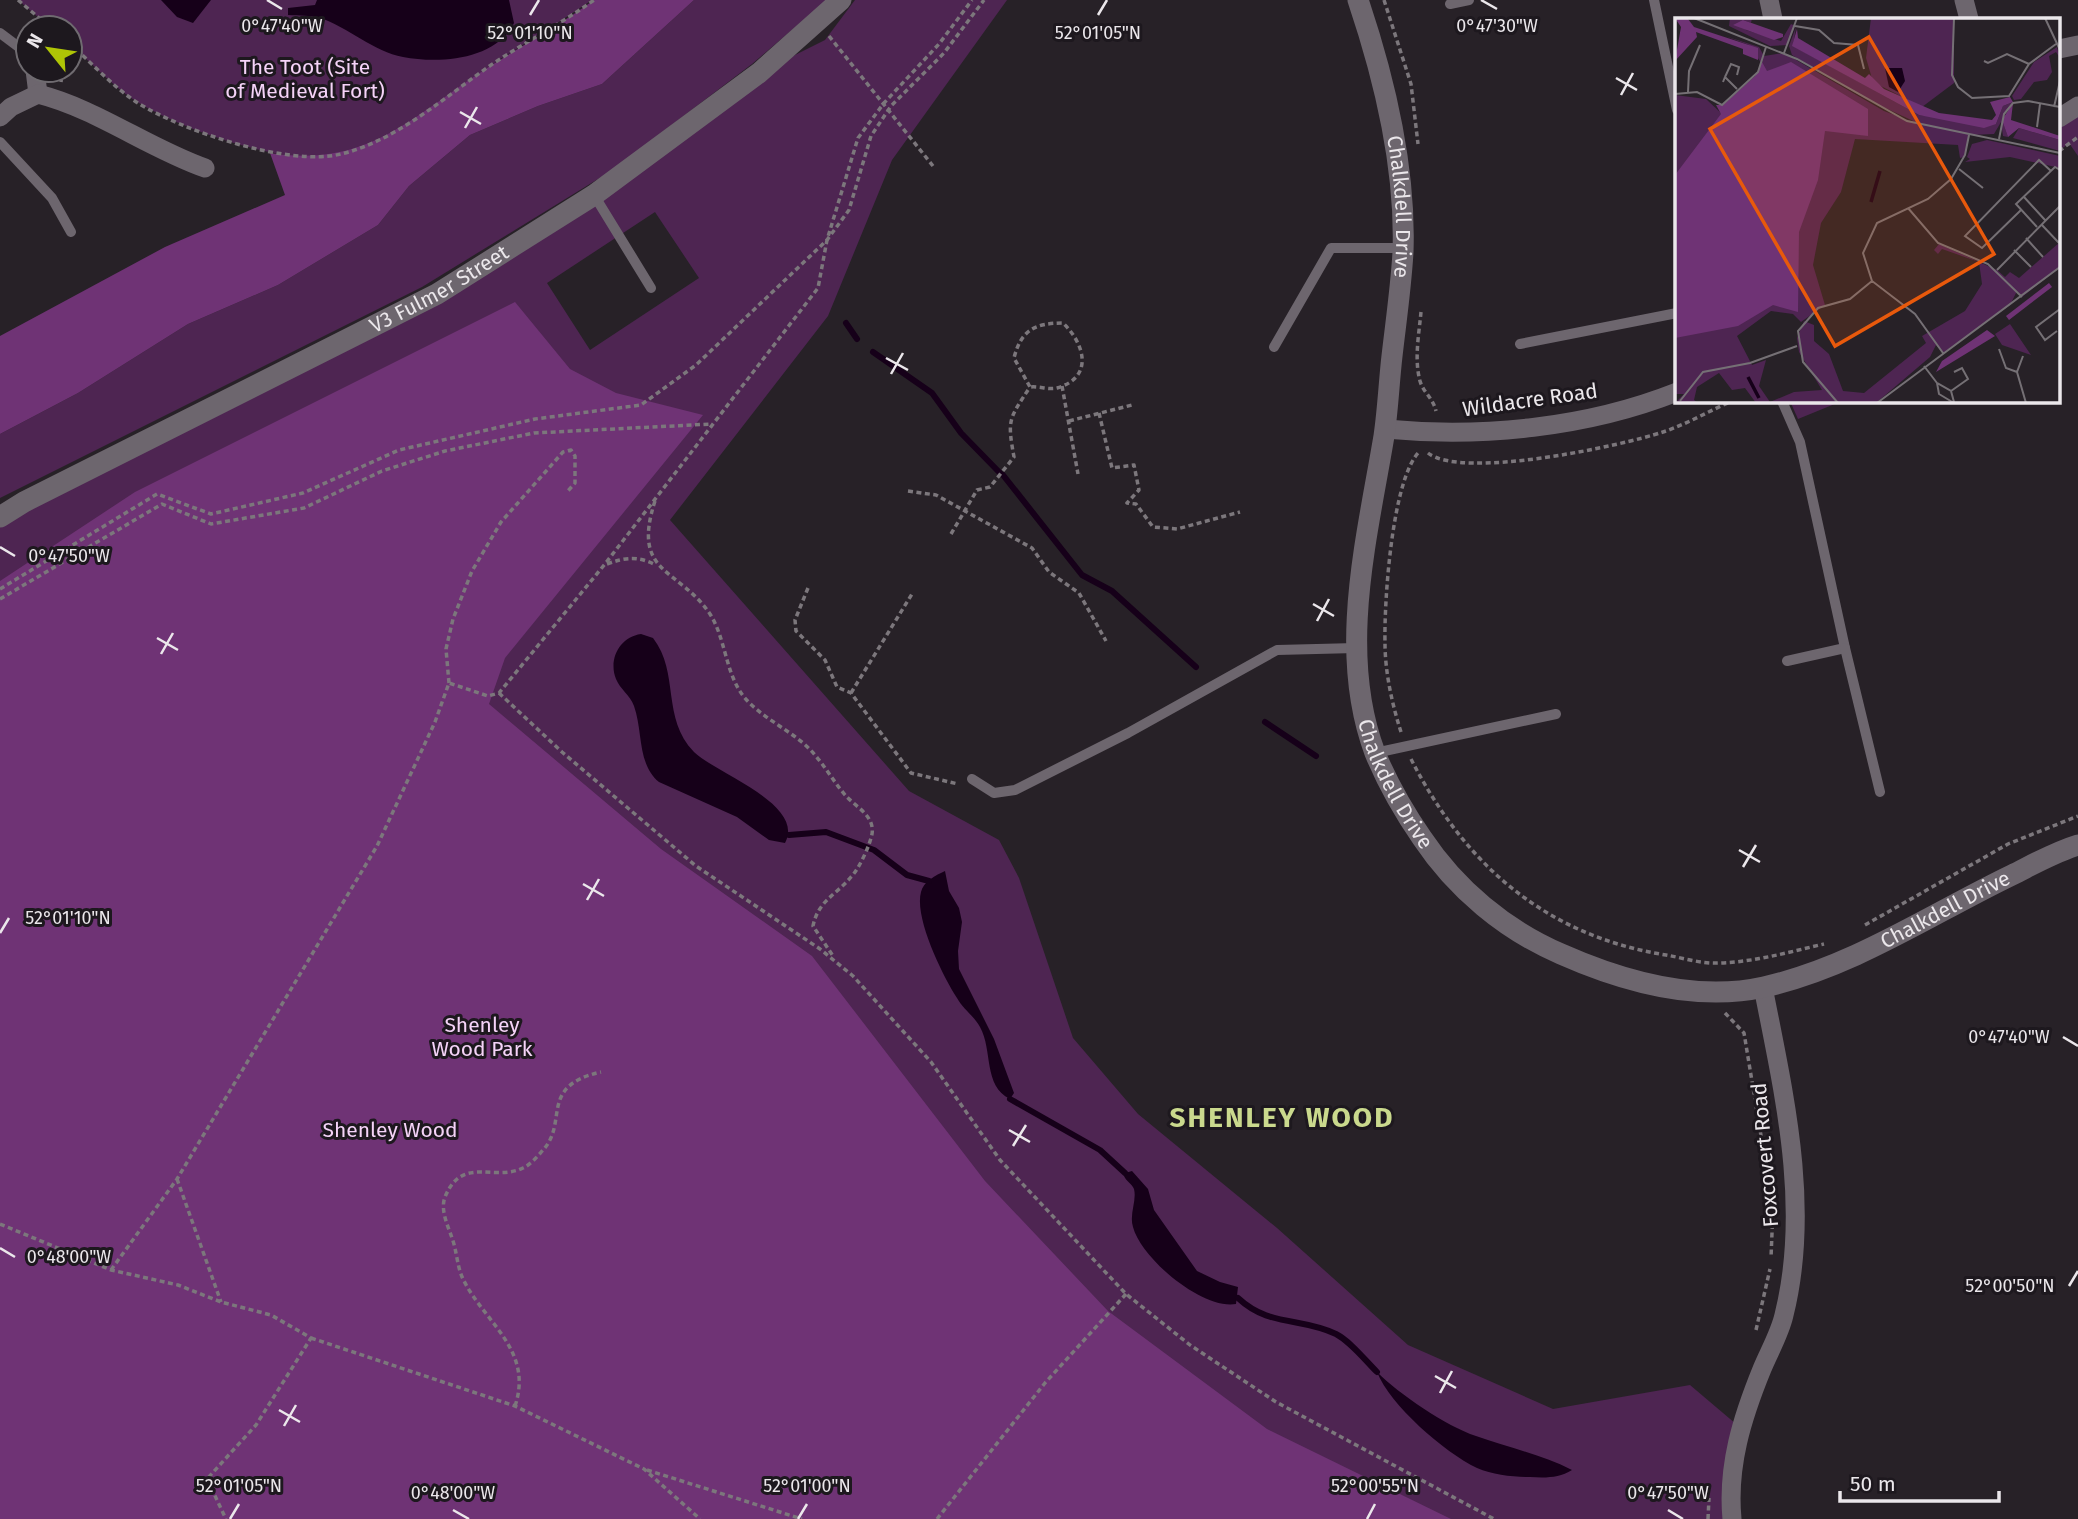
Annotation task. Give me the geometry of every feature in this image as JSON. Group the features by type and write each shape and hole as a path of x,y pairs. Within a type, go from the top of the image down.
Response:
{"street":[{"name":"V3 Fulmer Street","path":"0,517 24,502 437,294 594,195 759,74 841,0"},
{"name":"Chalkdell Drive","path":"1359,0 1377,55 1391,122 1400,184 1403,248 1385,429 1363,554 1356,648 1364,709 1375,753 1409,819 1435,858 1480,904 1526,939 1592,968 1650,985 1720,991 1763,987 1850,959 1960,900 2078,845"},
{"path":"1769,0 1773,18"},
{"path":"1964,0 1969,18"},
{"path":"2060,49 2078,45"},
{"path":"37,84 38,94"},
{"path":"0,117 11,107 38,94 58,100 153,143 178,158 205,168"},
{"path":"2060,117 2078,106"},
{"name":"Wildacre Road","path":"1385,429 1433,434 1486,432 1584,418 1650,403 1675,393"},
{"name":"Foxcovert Road","path":"1732,1519 1729,1488 1742,1416 1784,1316 1798,1214 1783,1087 1763,987"}],"lane":[{"path":"1450,4 1469,0"},
{"path":"1654,0 1675,100"},
{"path":"0,142 52,198 71,232"},
{"path":"594,195 651,288"},
{"path":"1274,347 1331,248 1403,248"},
{"path":"1520,344 1675,313"},
{"path":"1782,402 1800,442 1880,792"},
{"path":"972,779 995,793 1015,790 1128,733 1277,650 1356,648"},
{"path":"1787,661 1845,648"},
{"path":"1375,753 1556,713"}],"path":[{"path":"18,0 34,14"},
{"path":"84,56 138,103 187,126 270,153 315,157 341,154 382,137 438,104 493,64 594,0"},
{"path":"449,683 488,696 499,692 605,564 656,495 788,331 818,288 827,240 858,138 884,103 939,44 972,0"},
{"path":"0,589 157,494 211,514 303,493 399,450 535,419 641,405 696,365 827,240 849,210 872,136 889,109 944,53 984,0"},
{"path":"1384,0 1411,84 1419,152"},
{"path":"823,29 874,89 933,166"},
{"path":"2060,150 2078,137"},
{"path":"1421,306 1417,365 1420,384 1433,400 1437,420 1433,434"},
{"path":"1041,323 1063,324 1077,337 1083,354 1080,368 1073,380 1062,386 1054,389 1030,387 1014,358 1027,330 1041,323"},
{"path":"1062,386 1078,474"},
{"path":"951,534 977,490 990,487 1014,457 1009,428 1011,416 1030,387"},
{"path":"1730,402 1663,432 1573,454 1494,463 1452,463 1433,457 1422,449 1411,459 1397,505 1385,643 1394,710 1405,746 1430,795 1464,844 1523,898 1576,930 1632,950 1716,963 1764,958 1827,943"},
{"path":"1069,421 1132,405"},
{"path":"1099,413 1112,468 1134,465 1139,490 1127,503 1136,504 1153,527 1177,529 1240,512"},
{"path":"0,599 162,504 211,524 304,508 382,471 444,451 534,433 712,424"},
{"path":"111,1270 177,1179 377,846 449,683 446,649 453,619 472,571 500,522 564,452 571,450 575,456 575,482 567,492"},
{"path":"908,491 936,495 1032,548 1049,572 1079,593 1106,641"},
{"path":"656,495 648,531 651,554 659,567"},
{"path":"605,564 624,558 642,558 659,567 709,613 717,626 733,677 743,696 803,743 827,768 845,795 864,812 872,834 853,876 822,903 815,914 813,926 835,961"},
{"path":"808,588 795,620 796,631 825,660 837,687 851,693 911,773 963,785 972,779"},
{"path":"851,693 912,594"},
{"path":"499,692 562,751 696,866 853,976 931,1062 1000,1160 1126,1294 1190,1345 1276,1402 1494,1519"},
{"path":"1863,927 2008,844 2078,816"},
{"path":"1716,963 1723,1011 1744,1033 1773,1208 1770,1267 1754,1337"},
{"path":"515,1406 519,1394 517,1370 510,1347 462,1278 444,1215 444,1199 455,1182 472,1170 501,1172 524,1168 545,1147 557,1104 567,1088 583,1076 601,1072"},
{"path":"177,1179 221,1302"},
{"path":"0,1224 111,1270 178,1285 221,1302 271,1315 310,1338 515,1406 644,1469 802,1519"},
{"path":"937,1519 1045,1382 1126,1294"},
{"path":"226,1519 207,1479 256,1425 310,1338"},
{"path":"644,1469 700,1519"},
{"path":"1709,1519 1710,1485"}],"green space":[{"name":"The Toot (Site of Medieval Fort)","path":"18,0 592,0 493,64 421,115 364,147 321,157 268,152 209,135 158,114 121,90 84,57 84,14 34,14"},
{"path":"594,0 694,0 602,84 538,106 470,135 409,186 378,225 278,285 188,324 78,393 0,434 0,336 165,247 285,195 270,153 306,156 337,153 391,132"},
{"path":"694,0 827,0 752,64 611,171 422,287 0,498 0,434 78,393 188,324 278,285 378,225 409,186 470,135 538,106 602,84"},
{"name":"Shenley Wood","path":"855,0 1007,0 892,160 828,316 670,520 909,791 999,840 1019,878 1073,1038 1138,1114 1277,1228 1408,1345 1553,1409 1690,1385 1736,1424 1726,1519 0,1519 0,517 437,294 759,73 825,40","holes":["655,212 699,278 590,350 547,283"]},
{"path":"2078,106 2078,156 2069,143 2060,150 2060,117"},
{"name":"Shenley Wood","path":"515,302 570,369 616,393 703,415 505,658 489,704 661,849 812,956 985,1181 1108,1311 1267,1429 1451,1519 0,1519 0,581 135,492"},
{"path":"1790,402 1840,402 1798,419"}],"shaded area":[{"path":"161,0 211,0 193,23 177,17"},
{"path":"317,0 509,0 514,23 506,35 481,52 450,59 418,59 382,50 320,18 288,15 288,8 315,5"},
{"path":"641,634 653,638 661,652 677,725 684,739 694,752 755,791 783,815 788,829 785,843 769,840 737,817 659,782 652,775 644,757 634,706 618,683 614,671 615,657 622,644"},
{"path":"945,871 949,891 959,908 962,922 958,951 959,969 994,1039 1014,1093 1010,1099 996,1086 980,1027 951,988 926,931 920,903 922,888"},
{"path":"1132,1171 1148,1189 1154,1210 1197,1271 1238,1287 1236,1304 1222,1304 1191,1290 1160,1267 1148,1253 1138,1239 1132,1222 1134,1189 1124,1176"},
{"path":"1377,1372 1410,1399 1451,1425 1572,1470 1557,1476 1517,1477 1477,1468 1449,1451 1406,1413 1393,1399"}],"waterway":[{"path":"846,323 857,339"},
{"path":"873,352 932,393 961,433 1000,473"},
{"path":"1003,475 1082,575 1112,591 1196,667"},
{"path":"1265,722 1316,756"},
{"path":"789,835 826,832 874,850 907,875 929,881"},
{"path":"1010,1099 1100,1150 1125,1173"},
{"path":"1238,1298 1273,1318 1310,1325 1342,1337 1377,1372"}],"district":[{"name":"SHENLEY WOOD","path":"1282,1117"}],"park label":[{"name":"Shenley Wood Park","path":"482,1037"}]}
